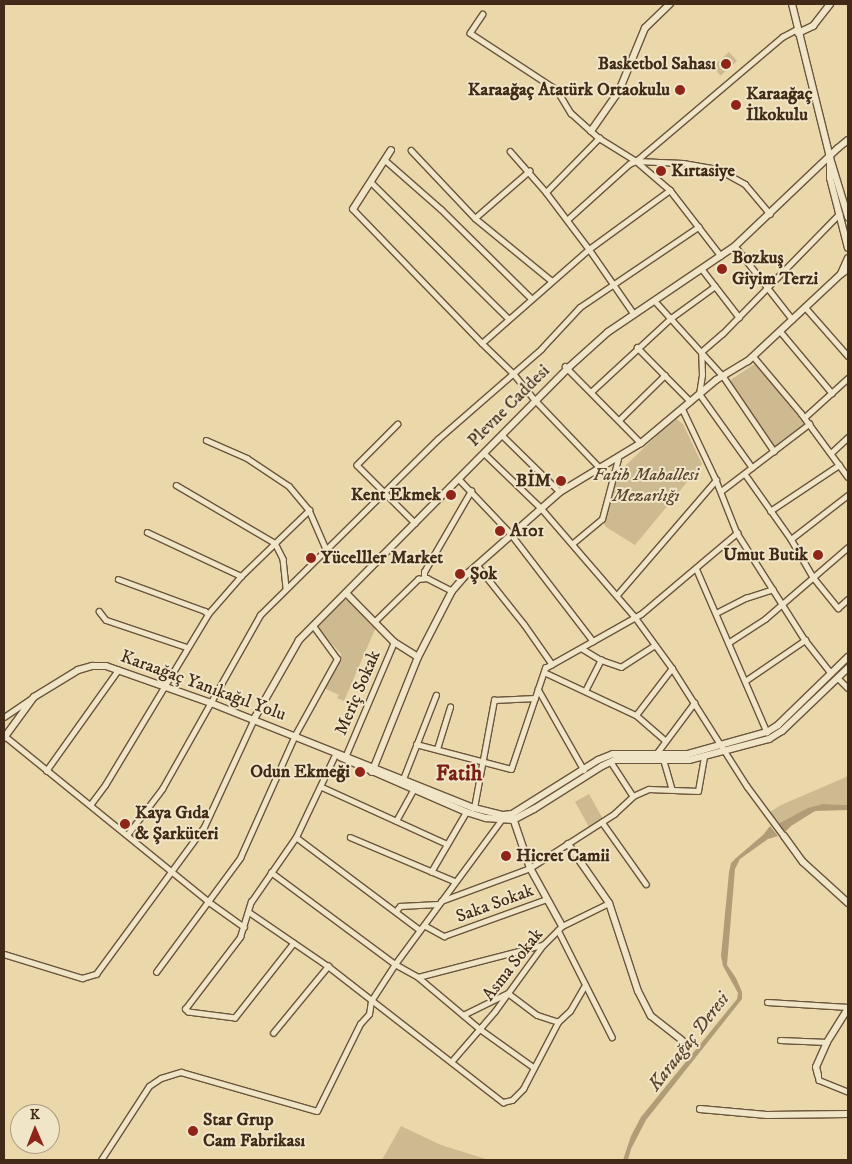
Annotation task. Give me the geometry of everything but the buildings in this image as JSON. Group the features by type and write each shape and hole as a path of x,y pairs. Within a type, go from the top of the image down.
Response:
{"street":[{"path":"591,131 619,91 645,28 670,4"},
{"path":"792,4 830,158 848,217"},
{"path":"567,220 629,164 636,161 782,37 813,26 830,4"},
{"path":"482,14 470,33 556,90 571,114 599,138 636,161 670,190 721,256"},
{"path":"546,192 599,138"},
{"name":"Plevne Caddesi","path":"254,719 292,651 313,626 536,401 566,367 608,332 736,246 848,140"},
{"path":"391,150 353,209 513,373 536,401 600,468"},
{"path":"411,150 475,218 552,282"},
{"path":"510,152 546,192 589,249 634,314"},
{"path":"830,158 830,178 848,248"},
{"path":"385,160 441,209 531,298"},
{"path":"636,161 683,163 718,169 745,184 770,214"},
{"path":"475,218 529,171"},
{"path":"371,182 509,319"},
{"path":"482,343 589,249 670,190"},
{"path":"752,468 699,394 702,375 701,352 839,214"},
{"path":"127,835 162,789 260,615 438,439 541,349 580,307 698,226"},
{"path":"736,246 769,286 792,319"},
{"path":"841,274 848,258"},
{"path":"702,269 739,316"},
{"path":"373,769 418,657 452,591 477,565 560,492 641,444 690,401 753,356 804,307 848,269"},
{"path":"591,392 636,347 671,318 715,286"},
{"path":"654,300 723,376 774,451"},
{"path":"804,307 848,356"},
{"path":"780,330 832,393"},
{"path":"636,347 690,401"},
{"path":"753,356 809,424 848,477"},
{"path":"566,367 641,444"},
{"path":"619,420 665,375"},
{"path":"804,418 848,378"},
{"path":"682,408 720,488 737,533 805,640 831,673"},
{"path":"398,424 357,465 415,523"},
{"path":"711,486 720,488 745,474 809,424"},
{"path":"502,435 560,492"},
{"path":"831,453 848,437"},
{"path":"206,440 247,458 290,486 309,510 326,549"},
{"path":"484,453 541,508 635,617 672,668 774,824 803,862 848,903"},
{"path":"572,544 602,519 618,459"},
{"path":"770,511 839,465"},
{"path":"745,474 791,539 813,577 838,608 848,599"},
{"path":"459,479 511,534 593,642"},
{"path":"617,596 716,480"},
{"path":"176,485 275,544 283,559 286,589"},
{"path":"424,578 428,564 471,491"},
{"path":"791,539 848,495"},
{"path":"90,805 105,786 186,647 208,614 241,576 309,510"},
{"path":"147,532 241,576"},
{"path":"416,744 511,769 545,668 635,617 737,533"},
{"path":"728,643 765,619 781,603 848,547"},
{"path":"477,565 524,624 552,664"},
{"path":"696,568 767,732"},
{"path":"374,622 413,583 424,578 452,591"},
{"path":"118,579 196,607 208,614"},
{"path":"716,613 746,598 773,589"},
{"path":"346,593 394,642 418,657"},
{"path":"99,611 106,620 186,647"},
{"path":"156,972 240,858 295,736 337,659 313,626"},
{"path":"745,682 805,640"},
{"name":"Meriç Sokak","path":"346,755 394,642"},
{"path":"581,648 601,660 621,667 655,645"},
{"path":"314,744 346,755 413,790 466,812 513,817 611,762 689,760 767,732 778,725 848,657"},
{"path":"585,691 601,660"},
{"name":"Karaağaç Yanıkağıl Yolu","path":"4,717 78,670 92,666 106,666 254,719 314,744"},
{"path":"636,714 672,668"},
{"path":"513,817 598,760 613,754 688,754 769,739 782,731 848,668"},
{"path":"46,770 118,670"},
{"path":"544,672 636,714 665,740"},
{"path":"838,678 848,688"},
{"path":"538,689 584,770"},
{"path":"403,779 436,695"},
{"path":"34,697 4,737 244,928"},
{"path":"474,808 485,761 494,700 535,698"},
{"path":"656,755 665,740 694,703"},
{"path":"437,749 450,706"},
{"path":"4,954 82,978 96,974 204,827 254,719"},
{"path":"314,744 335,755 502,817"},
{"path":"294,943 235,1018 188,1012 186,1007 234,946 244,928 252,902 296,837 322,787 335,755"},
{"path":"396,911 400,906 438,903 530,868 614,814 633,796 649,789 698,791 704,756"},
{"path":"664,761 672,789"},
{"path":"611,762 633,796"},
{"path":"322,787 448,844"},
{"path":"396,821 413,790"},
{"path":"431,872 466,812"},
{"path":"101,1160 148,1086 161,1078 181,1072 317,1111 360,1024 369,1014 371,1001 438,903 502,817"},
{"path":"513,817 530,868 547,899 612,1037"},
{"path":"602,822 646,884"},
{"path":"296,837 420,930"},
{"path":"350,837 454,881"},
{"path":"568,844 610,903 638,990 652,1016 682,1040"},
{"path":"271,872 395,964 418,978 463,1015 534,1067"},
{"name":"Saka Sokak","path":"424,925 444,936 547,899"},
{"name":"Asma Sokak","path":"451,1062 508,993 543,945 560,928 610,903"},
{"path":"249,912 328,966 503,1102 512,1100 523,1089 558,1022 570,1011 586,985"},
{"path":"418,978 543,945"},
{"path":"274,1033 328,966"},
{"path":"463,1015 508,993 536,1015 558,1022"},
{"path":"767,1002 848,1008 827,1042 816,1067 819,1080 848,1092"},
{"path":"780,1040 827,1042"},
{"path":"700,1110 767,1115 848,1114"}],"green space":[{"name":"Basketbol Sahası","path":"729,52 737,61 721,76 713,67"},
{"path":"756,363 805,425 777,446 773,446 729,381"},
{"name":"Fatih Mahallesi Mezarlığı","path":"675,418 683,424 702,464 635,545 606,527 604,523 614,485 622,469"},
{"path":"344,600 348,600 376,627 344,701 337,698 339,695 324,688 341,659 341,654 317,627"},
{"path":"848,774 848,805 822,804 778,824 770,812 781,805 846,777"},
{"path":"589,794 603,819 589,827 575,802"},
{"path":"401,1126 441,1145 489,1160 382,1160"}],"shaded area":[{"path":"822,804 848,805 848,810 815,811 785,832 778,824 808,808"},
{"path":"770,826 778,836 768,839 740,859 735,869 727,965 736,978 742,992 742,999 646,1120 631,1149 628,1160 623,1160 631,1136 641,1117 737,999 738,993 723,966 721,956 729,872 731,863 763,835"}],"place":[{"name":"Basketbol Sahası","path":"726,64"},
{"name":"Karaağaç Atatürk Ortaokulu","path":"680,90"},
{"name":"Karaağaç İlkokulu","path":"736,105"},
{"name":"Kırtasiye","path":"661,171"},
{"name":"Bozkuş Giyim Terzi","path":"722,269"},
{"name":"BİM","path":"561,481"},
{"name":"Kent Ekmek","path":"451,495"},
{"name":"A101","path":"500,531"},
{"name":"Umut Butik","path":"818,555"},
{"name":"Yücelller Market","path":"311,558"},
{"name":"Şok","path":"460,574"},
{"name":"Odun Ekmeği","path":"360,772"},
{"name":"Kaya Gıda & Şarküteri","path":"125,824"},
{"name":"Hicret Camii","path":"506,856"},
{"name":"Star Grup Cam Fabrikası","path":"193,1131"}],"district":[{"name":"Fatih","path":"459,774"}],"water label":[{"name":"Karaağaç Deresi","path":"689,1042"}]}
